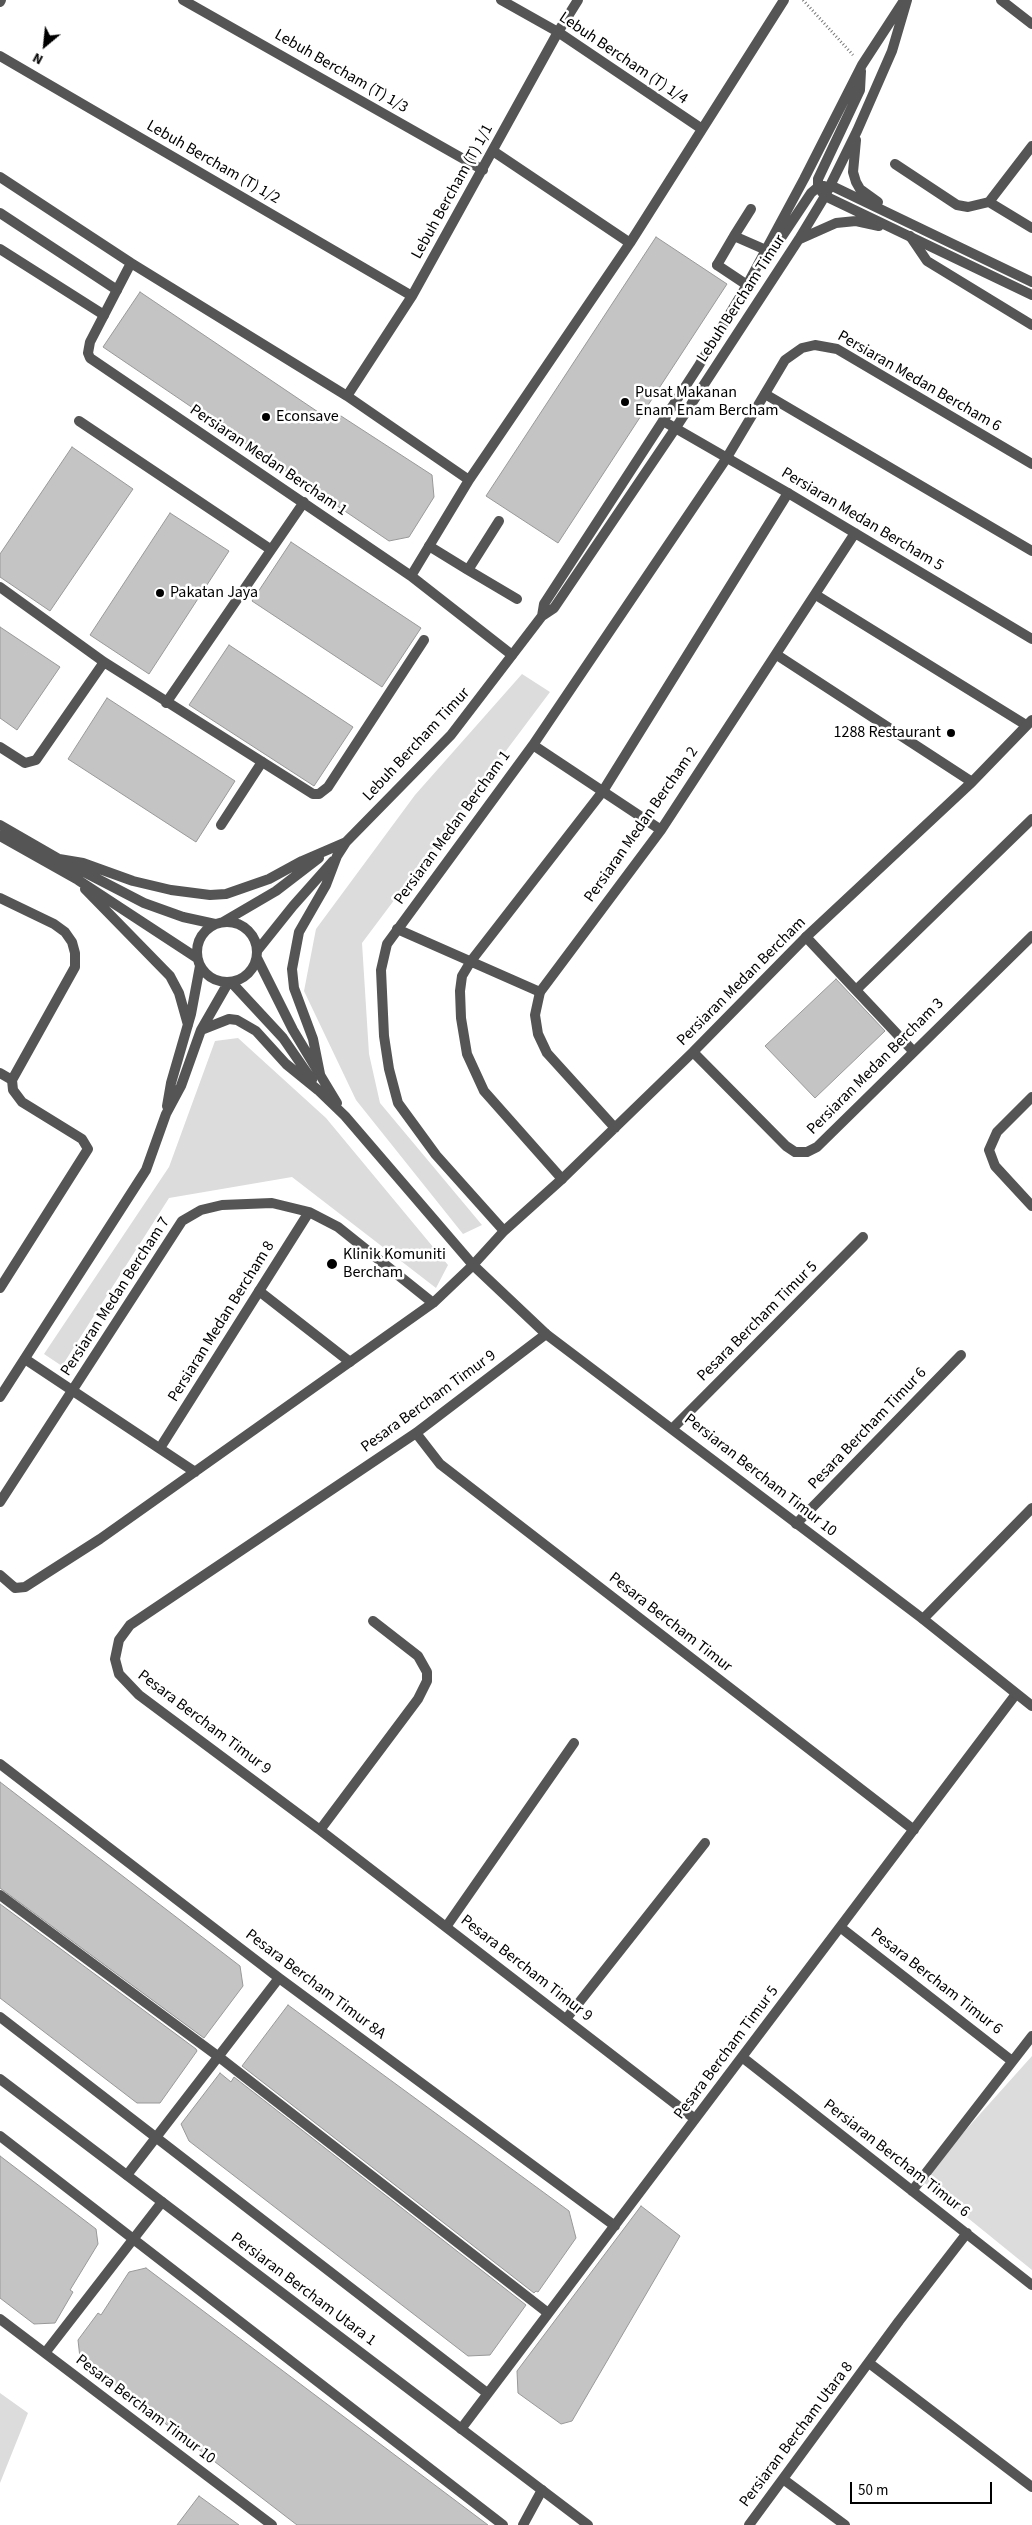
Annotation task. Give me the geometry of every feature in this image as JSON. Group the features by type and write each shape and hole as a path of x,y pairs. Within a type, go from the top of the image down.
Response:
{"street":[{"name":"Lebuh Bercham (T) 1/3","path":"183,0 483,170"},
{"name":"Lebuh Bercham (T) 1/4","path":"501,0 558,32 702,130"},
{"name":"Lebuh Bercham (T) 1/1","path":"347,396 412,296 558,32 578,0"},
{"path":"411,576 469,480 630,243 784,0"},
{"name":"Lebuh Bercham Timur","path":"542,616 544,604 663,421 747,285 862,64 905,0"},
{"name":"Lebuh Bercham Timur","path":"334,853 451,734 542,616 554,608 675,429 825,196 857,131 892,51 905,0"},
{"path":"1001,0 1032,24"},
{"name":"Lebuh Bercham (T) 1/2","path":"0,56 412,296"},
{"path":"862,64 860,90 818,179 818,187 825,196 1032,295"},
{"path":"857,131 853,162 856,182 860,189 896,215"},
{"path":"989,202 1032,146"},
{"path":"493,151 630,243"},
{"path":"895,164 961,207 989,202 1032,228"},
{"path":"0,177 131,263 347,396 469,480"},
{"path":"734,236 766,250 775,247 811,193 818,187 830,185 896,215 1032,282"},
{"path":"747,285 717,265 751,209"},
{"path":"0,213 117,290"},
{"path":"799,239 836,223 856,221 897,230"},
{"path":"910,236 928,262 1032,324"},
{"path":"0,249 104,315"},
{"name":"Persiaran Medan Bercham 1","path":"131,263 88,347 90,358 411,576 512,655"},
{"name":"Persiaran Medan Bercham 6","path":"726,459 785,360 793,353 815,346 826,346 837,349 1032,464"},
{"path":"765,394 1032,551"},
{"path":"79,421 270,549"},
{"name":"Persiaran Medan Bercham 5","path":"663,421 788,493 1032,639"},
{"name":"Persiaran Medan Bercham 1","path":"504,1231 436,1155 398,1103 389,1068 384,1036 381,990 383,957 387,944 533,745 726,459"},
{"path":"562,1179 484,1092 467,1054 460,992 462,976 471,961 603,791 788,493"},
{"path":"166,703 304,502"},
{"path":"468,570 499,521"},
{"name":"Persiaran Medan Bercham 2","path":"615,1128 547,1054 538,1034 535,1015 540,992 660,830 777,655 855,533"},
{"path":"429,546 517,599"},
{"path":"0,586 104,662 166,703 308,792 319,794 324,791 424,640"},
{"path":"816,595 1029,723"},
{"path":"777,655 972,782"},
{"path":"0,747 25,763 36,760 104,662"},
{"name":"Persiaran Medan Bercham","path":"0,1575 15,1588 25,1587 100,1539 433,1303 473,1265 504,1231 562,1179 693,1052 806,937 972,782 1029,723"},
{"path":"533,745 660,830"},
{"path":"221,825 262,762"},
{"path":"856,990 1032,819"},
{"path":"0,825 59,859 164,912 219,923 232,922 250,932 257,955 293,1030 345,1116"},
{"path":"0,836 78,880 198,962 207,976 217,981 230,983 248,975 257,955 334,853"},
{"path":"59,859 83,864 125,878 171,890 210,895 244,888 334,853"},
{"path":"166,1114 171,1082 188,1025 198,962 196,948 200,938 206,930 276,891 334,853"},
{"path":"320,1074 313,1039 294,988 292,969 299,932 326,885 334,853"},
{"path":"78,880 99,906 170,976 179,992 188,1025"},
{"path":"0,898 54,924 65,932 72,942 75,954 75,968 12,1080 13,1090 22,1102 82,1139 88,1150 0,1288"},
{"path":"398,929 540,992"},
{"name":"Persiaran Medan Bercham 3","path":"693,1052 786,1146 795,1152 807,1152 817,1147 1032,936"},
{"path":"806,937 913,1051"},
{"path":"0,1397 146,1170 166,1114 181,1086 201,1030 230,983"},
{"path":"230,983 283,1038 318,1090"},
{"path":"201,1030 229,1018 245,1024 269,1042 286,1064 318,1090 345,1116"},
{"path":"0,1073 12,1080"},
{"path":"1032,1097 997,1132 989,1150 995,1166 1032,1206"},
{"name":"Persiaran Bercham Timur 10","path":"345,1116 473,1265 546,1334 673,1428 796,1524 923,1619 1032,1706"},
{"name":"Persiaran Medan Bercham 7","path":"0,1502 74,1392 182,1221 201,1210 222,1205 272,1203 309,1212 338,1227 433,1303"},
{"name":"Persiaran Medan Bercham 8","path":"160,1448 309,1212"},
{"name":"Pesara Bercham Timur 5","path":"673,1428 863,1237"},
{"path":"259,1291 350,1362"},
{"name":"Pesara Bercham Timur 9","path":"546,1334 416,1433 140,1617 124,1631 116,1649 117,1667 126,1684 320,1830 695,2119"},
{"name":"Pesara Bercham Timur 6","path":"796,1524 961,1355"},
{"path":"25,1359 195,1472"},
{"name":"Pesara Bercham Timur","path":"416,1433 440,1464 914,1830"},
{"path":"923,1619 1032,1508"},
{"path":"320,1830 418,1699 427,1681 427,1672 418,1656 373,1621"},
{"name":"Pesara Bercham Timur 5","path":"461,2429 1016,1694"},
{"path":"446,1927 574,1743"},
{"name":"Pesara Bercham Timur 8A","path":"0,1764 279,1978 615,2226"},
{"path":"566,2019 705,1844"},
{"path":"0,1895 218,2057 548,2313"},
{"name":"Pesara Bercham Timur 6","path":"840,1927 1012,2061"},
{"path":"127,2176 279,1978"},
{"path":"0,2017 487,2393"},
{"path":"912,2190 1032,2036"},
{"name":"Persiaran Bercham Timur 6","path":"742,2057 1032,2285"},
{"name":"Persiaran Bercham Utara 1","path":"0,2079 588,2525"},
{"path":"0,2136 504,2525"},
{"path":"45,2353 162,2202"},
{"name":"Persiaran Bercham Utara 8","path":"749,2525 967,2234"},
{"name":"Pesara Bercham Timur 10","path":"0,2319 272,2525"},
{"path":"869,2364 1032,2486"},
{"path":"783,2479 845,2525"},
{"path":"523,2525 542,2490"}],"path":[{"path":"803,0 862,64"}],"shaded area":[{"path":"522,674 550,692 362,943 369,1054 380,1103 482,1225 463,1234 356,1100 304,991 316,929 415,795"},
{"path":"238,1038 326,1118 448,1265 436,1288 292,1177 169,1198 62,1366 44,1354 169,1167 215,1041"},
{"path":"1032,2056 1032,2270 921,2180"},
{"path":"0,2393 28,2413 0,2483"}],"building":[{"path":"656,237 727,284 558,543 486,496"},
{"name":"Econsave","path":"140,292 327,418 341,416 432,475 434,497 409,537 389,541 103,347"},
{"path":"72,447 133,489 50,611 0,577 0,554"},
{"name":"Pakatan Jaya","path":"170,513 229,551 149,674 90,635"},
{"path":"291,542 421,628 382,687 252,601"},
{"path":"0,627 60,667 17,730 0,718"},
{"path":"229,645 353,727 314,786 189,705"},
{"path":"107,698 235,781 196,842 68,759"},
{"path":"836,979 885,1031 815,1098 765,1046"},
{"path":"0,1782 240,1966 243,1986 204,2038 0,1888"},
{"path":"0,1904 196,2049 197,2051 160,2103 137,2103 0,1998"},
{"path":"288,2005 569,2211 576,2238 538,2292 534,2293 242,2066"},
{"path":"220,2073 231,2082 234,2077 526,2305 490,2355 468,2356 189,2141 181,2124"},
{"path":"0,2156 96,2229 98,2244 70,2290 73,2292 55,2323 34,2324 0,2298"},
{"path":"641,2206 680,2236 572,2421 561,2424 518,2393 517,2371"},
{"path":"146,2268 488,2525 297,2525 80,2358 78,2340 98,2313 101,2315 129,2272"},
{"path":"199,2496 239,2525 177,2525"}],"place":[{"name":"Pusat Makanan Enam Enam Bercham","path":"625,402"},
{"name":"Econsave","path":"266,417"},
{"name":"Pakatan Jaya","path":"160,593"},
{"name":"1288 Restaurant","path":"951,733"},
{"name":"Klinik Komuniti Bercham","path":"332,1264"}]}
